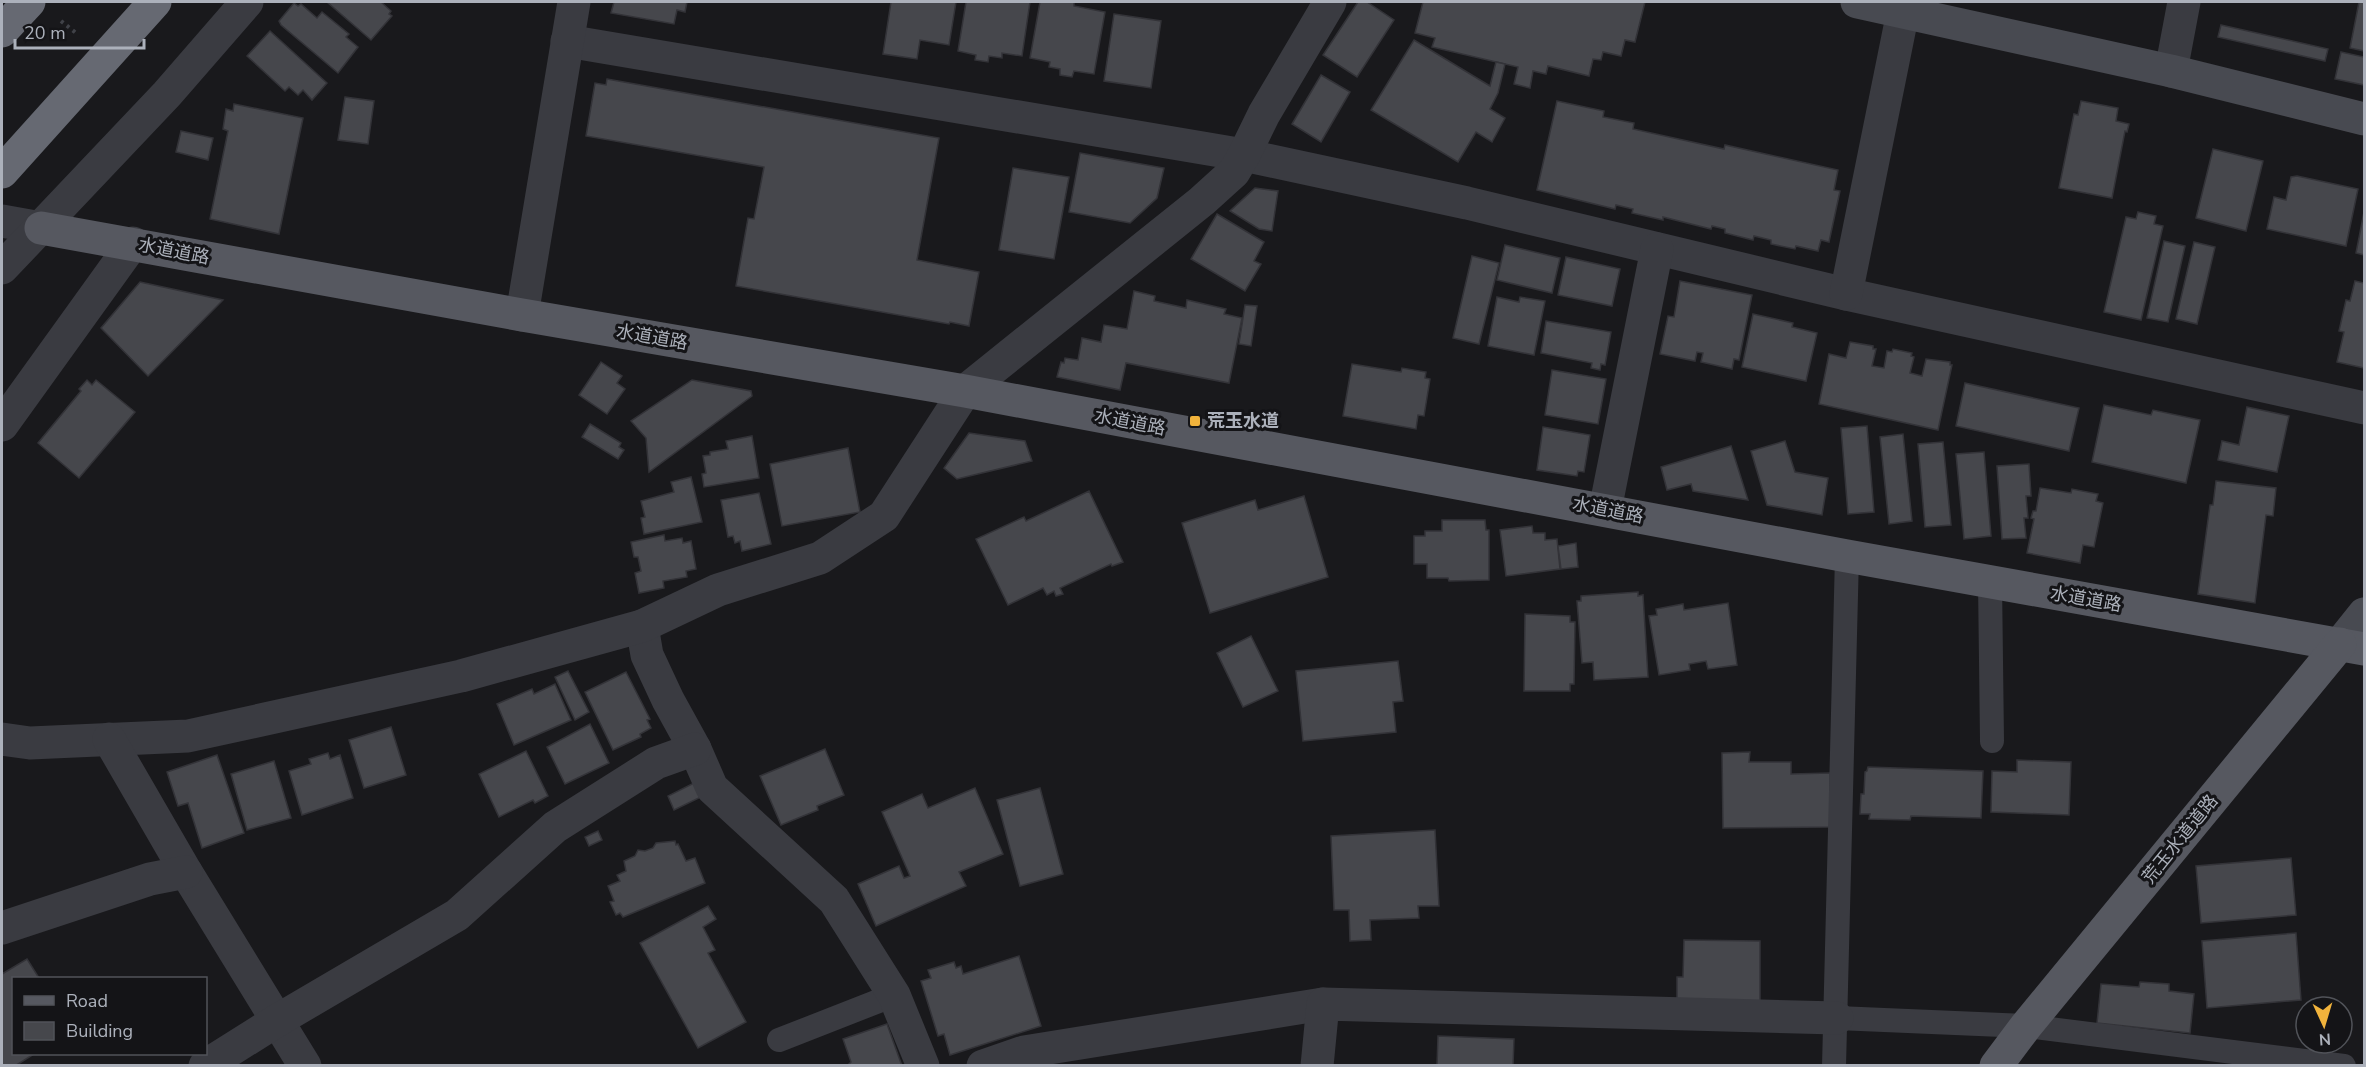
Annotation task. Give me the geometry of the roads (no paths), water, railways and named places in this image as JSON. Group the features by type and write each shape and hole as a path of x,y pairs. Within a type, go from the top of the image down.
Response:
{"highway":[{"path":"2,31 29,2"},
{"path":"2,172 155,2"}],"main road":[{"name":"水道道路","path":"41,228 522,315 964,391 1847,556 2352,646"},
{"name":"荒玉水道道路","path":"1996,1065 2026,1026 2352,646"}],"street":[{"path":"2,268 167,94 247,2"},
{"path":"522,315 574,2"},
{"path":"2,739 30,743 199,734 461,676 642,626 718,590 820,558 884,516 964,391 1202,201 1234,172 1264,114 1330,2"},
{"path":"1857,2 1904,7 2364,119"},
{"path":"2171,71 2184,2"},
{"path":"1846,294 1904,7"},
{"path":"567,41 1244,155 1467,203 1846,294 2364,408"},
{"name":"水道道路","path":"2,221 41,228"},
{"path":"2,425 133,243"},
{"path":"1605,510 1657,249"},
{"name":"荒玉水道道路","path":"2352,646 2364,614"},
{"path":"642,626 647,655 695,749 712,788 834,900 894,995 923,1065"},
{"path":"109,739 186,872 305,1065"},
{"path":"205,1065 457,915 555,827 656,763 695,749"},
{"path":"2,928 150,879 186,872"},
{"path":"983,1065 1024,1052 1323,1004 1837,1018"},
{"path":"1317,1065 1323,1004"}],"lane":[{"path":"1834,1065 1847,556"},
{"path":"1990,581 1992,741"},
{"path":"779,1040 894,995"},
{"path":"1837,1018 2026,1026 2344,1065"}],"place":[{"name":"荒玉水道","path":"1195,421"}]}
